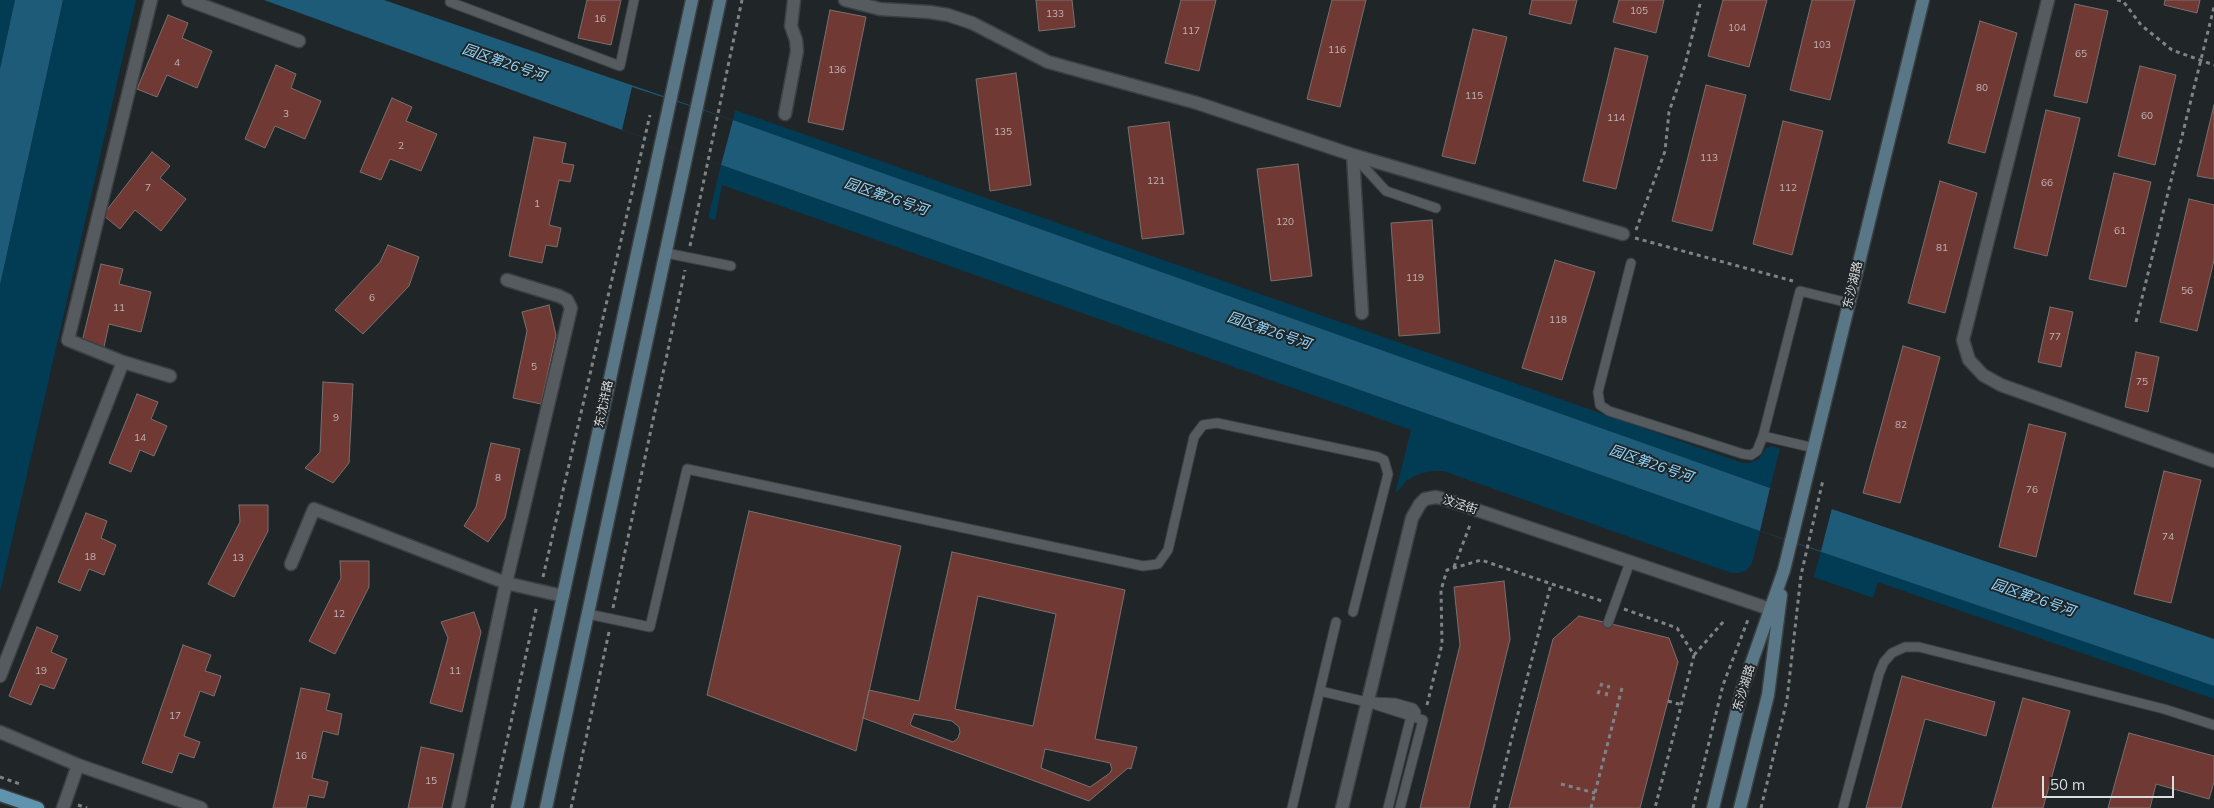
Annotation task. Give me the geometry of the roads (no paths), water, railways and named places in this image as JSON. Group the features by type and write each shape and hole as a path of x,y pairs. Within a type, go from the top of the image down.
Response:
{"main road":[{"name":"东沈浒路","path":"517,808 692,0"},
{"path":"546,808 720,0"},
{"name":"东沙湖路","path":"1713,808 1742,690 1784,570 1922,0"},
{"name":"东沙湖路","path":"1740,808 1768,695 1784,570"},
{"path":"0,795 38,808"}],"street":[{"path":"151,0 68,340 123,362 170,376"},
{"path":"188,0 299,41"},
{"path":"785,114 798,51 791,26 794,0"},
{"path":"845,0 880,8 948,15 972,23 1048,62 1197,102 1353,155 1628,236"},
{"path":"2048,0 1963,340 1969,360 1983,375 2002,385 2214,461"},
{"path":"1353,155 1362,313"},
{"path":"458,808 506,583 571,308 566,300 559,296 507,280"},
{"path":"0,676 123,362"},
{"name":"汶泾街","path":"1342,808 1412,518 1425,499 1444,499 1770,609"},
{"path":"291,564 314,509 506,583 562,596"},
{"path":"0,732 78,764 201,808"},
{"path":"64,808 78,764"}],"lane":[{"path":"450,2 620,66 634,0"},
{"path":"1353,155 1386,191 1436,208"},
{"path":"666,253 731,266"},
{"path":"1631,263 1598,392 1600,405 1609,411 1743,454 1751,455 1757,451 1763,436 1800,291 1848,304"},
{"path":"588,614 650,627 687,469 1149,566 1158,564 1168,550 1194,437 1203,425 1217,423 1378,457 1384,460 1388,474 1353,612"},
{"path":"1763,436 1814,448"},
{"path":"1608,623 1630,562"},
{"path":"1292,808 1336,622"},
{"path":"1843,808 1879,674 1888,658 1905,647 1919,646 2164,709 2214,725"},
{"path":"1320,691 1412,713 1423,720 1400,808"},
{"path":"1388,808 1412,713"}],"water":[{"path":"15,0 63,0 0,285 0,69"},
{"name":"园区第26号河","path":"264,0 384,0 733,120 1770,488 2214,639 2214,686 1760,531 622,130"}]}
